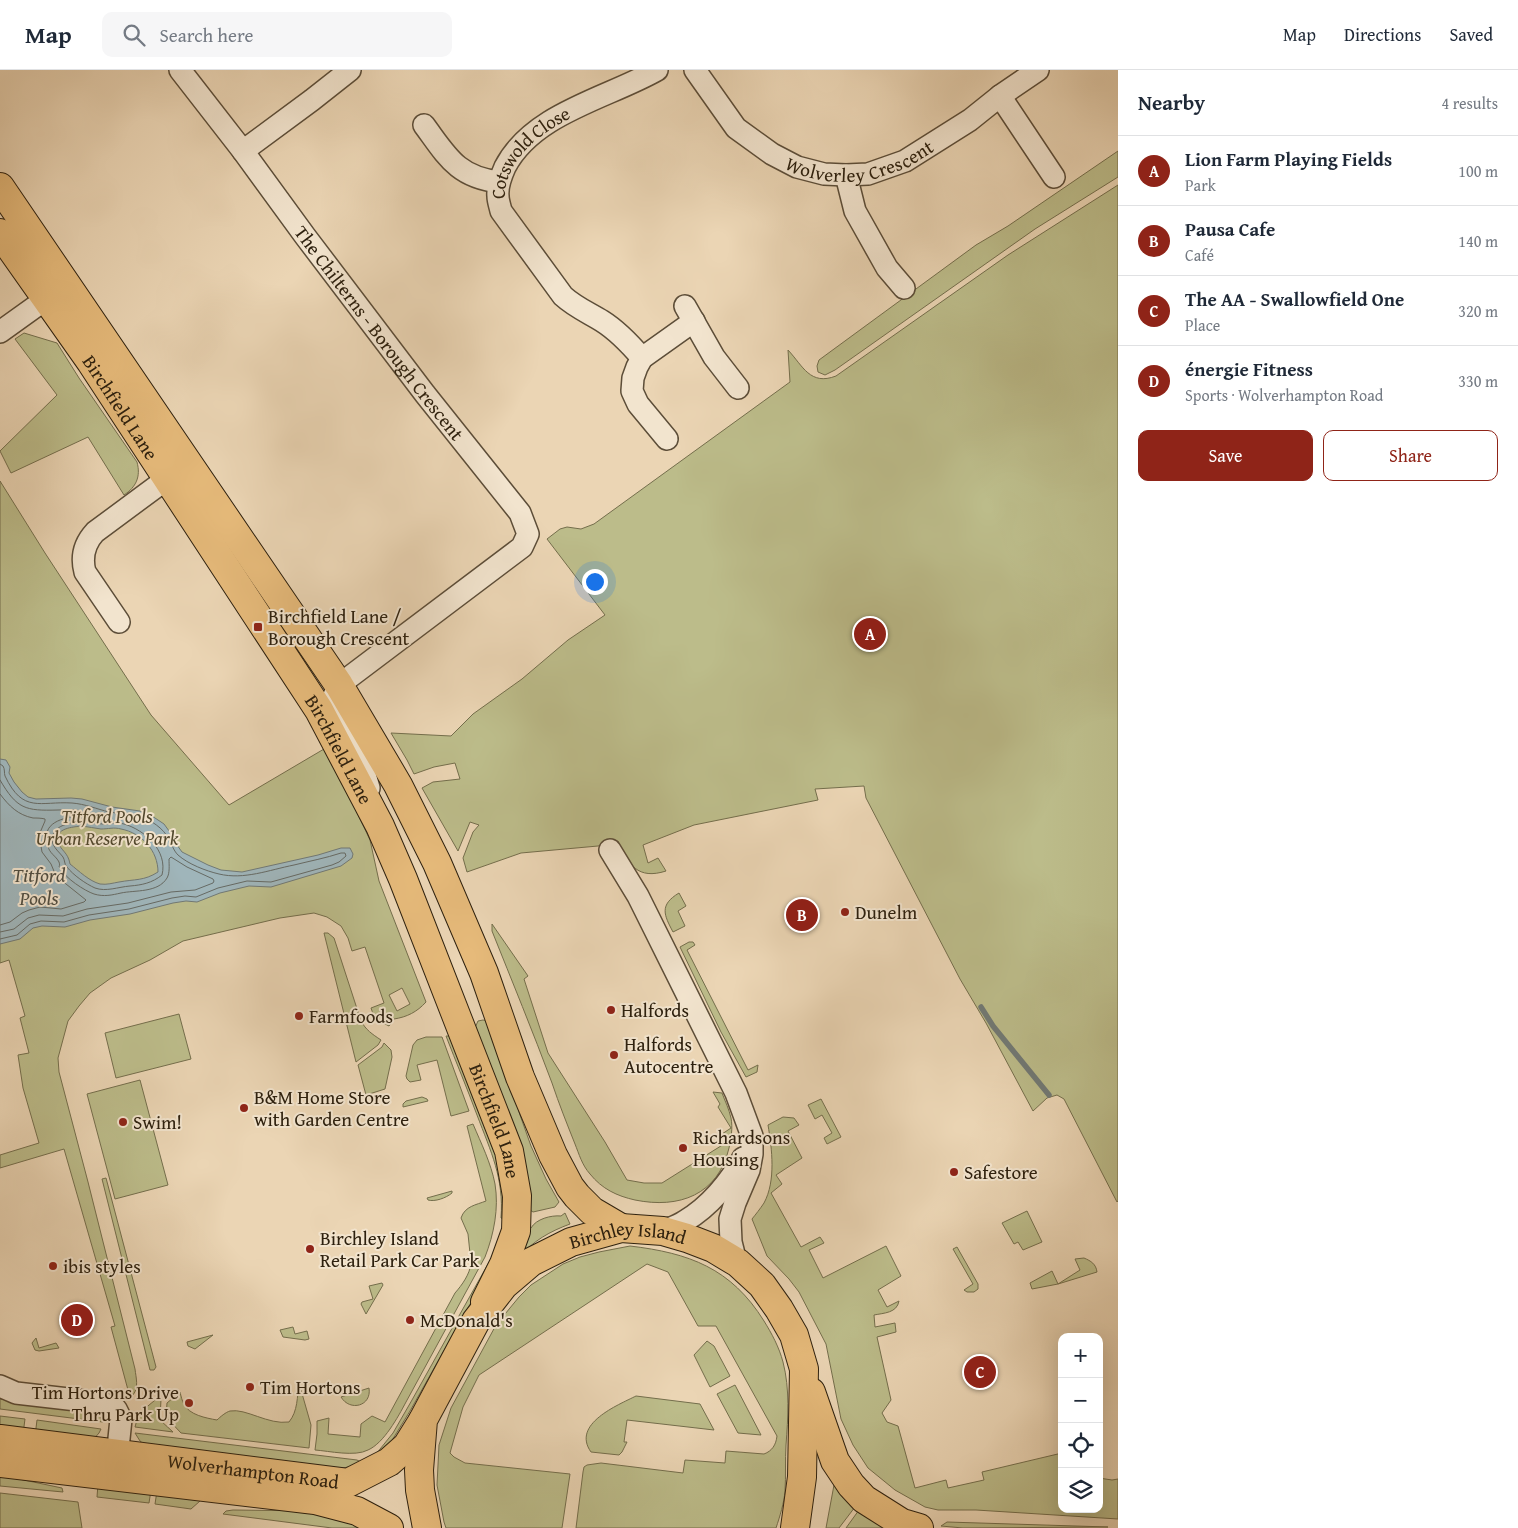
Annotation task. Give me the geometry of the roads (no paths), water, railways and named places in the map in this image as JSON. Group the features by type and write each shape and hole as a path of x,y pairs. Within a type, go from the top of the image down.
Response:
{"main road":[{"name":"Birchfield Lane","path":"0,187 339,685 398,785 437,863 484,973 520,1077 553,1155 577,1196 592,1211 621,1228"},
{"name":"Birchfield Lane","path":"0,233 91,362 319,710 380,826 403,879 509,1151 517,1196 516,1231 504,1264 476,1321"},
{"name":"Birchley Island","path":"427,1528 420,1490 419,1470 423,1420 476,1321 504,1285 530,1262 571,1242 621,1228 663,1231 713,1248 738,1262 762,1285 779,1309 794,1335 804,1369 802,1476 795,1528"},
{"path":"804,1369 835,1461 851,1485 864,1499 902,1523 918,1528"},
{"name":"Wolverhampton Road","path":"0,1463 194,1464 348,1483 389,1462 407,1446 423,1420"},
{"name":"Wolverhampton Road","path":"0,1439 116,1465 315,1500 357,1512 389,1528"}],"street":[{"name":"The Chilterns - Borough Crescent","path":"180,70 401,362 520,513 528,534 522,547 339,685"},
{"path":"243,151 350,70"},
{"name":"Cotswold Close","path":"642,358 620,334 603,321 573,305 563,296 501,211 498,196 499,182 511,156 525,141 550,122 591,100 628,85 657,70"},
{"name":"Wolverley Crescent","path":"696,70 736,128 772,154 798,168 824,174 846,175 868,174 905,161 970,120 1000,96 1038,70"},
{"path":"1000,96 1054,177"},
{"path":"424,125 448,159 465,172 483,180 499,182"},
{"path":"846,175 855,211 887,268 904,288"},
{"path":"0,332 46,299"},
{"path":"667,438 637,401 632,391 633,378 642,358 693,319 714,357 738,388"},
{"path":"119,622 85,572 82,562 84,550 95,532 168,478"},
{"path":"339,685 332,702 361,761 380,826"},
{"path":"610,850 638,896 740,1102 752,1136 752,1154 748,1170 730,1219 731,1242 738,1262"},
{"path":"663,1231 684,1222 700,1210 729,1180 745,1153 746,1121"},
{"path":"0,1386 16,1393 104,1403 116,1409 120,1419 116,1465"}],"water":[{"name":"Titford Pools","path":"0,759 6,760 10,767 9,773 14,782 28,797 36,799 82,799 112,807 140,811 164,824 182,852 221,870 242,872 341,848 350,848 353,854 352,858 341,866 271,887 249,886 220,893 197,902 173,903 65,927 42,926 33,928 20,939 0,944","holes":["82,826 101,829 118,828 136,834 152,850 158,872 144,878 108,884 96,883 70,864 68,857 58,842 61,831"]}],"waterway":[{"path":"981,1007 993,1026 1049,1095"}],"place":[{"name":"Birchfield Lane / Borough Crescent","path":"258,627"},
{"name":"Lion Farm Playing Fields","path":"870,634"},
{"name":"Dunelm","path":"845,912"},
{"name":"Pausa Cafe","path":"802,915"},
{"name":"Halfords","path":"611,1010"},
{"name":"Farmfoods","path":"299,1016"},
{"name":"Halfords Autocentre","path":"614,1055"},
{"name":"B&M Home Store with Garden Centre","path":"244,1108"},
{"name":"Swim!","path":"123,1122"},
{"name":"Richardsons Housing","path":"683,1148"},
{"name":"Safestore","path":"954,1172"},
{"name":"Birchley Island Retail Park Car Park","path":"310,1249"},
{"name":"ibis styles","path":"53,1266"},
{"name":"énergie Fitness","path":"77,1320"},
{"name":"McDonald's","path":"410,1320"},
{"name":"The AA - Swallowfield One","path":"980,1372"},
{"name":"Tim Hortons","path":"250,1387"},
{"name":"Tim Hortons Drive Thru Park Up","path":"189,1403"}],"park label":[{"name":"Titford Pools Urban Reserve Park","path":"107,827"}]}
